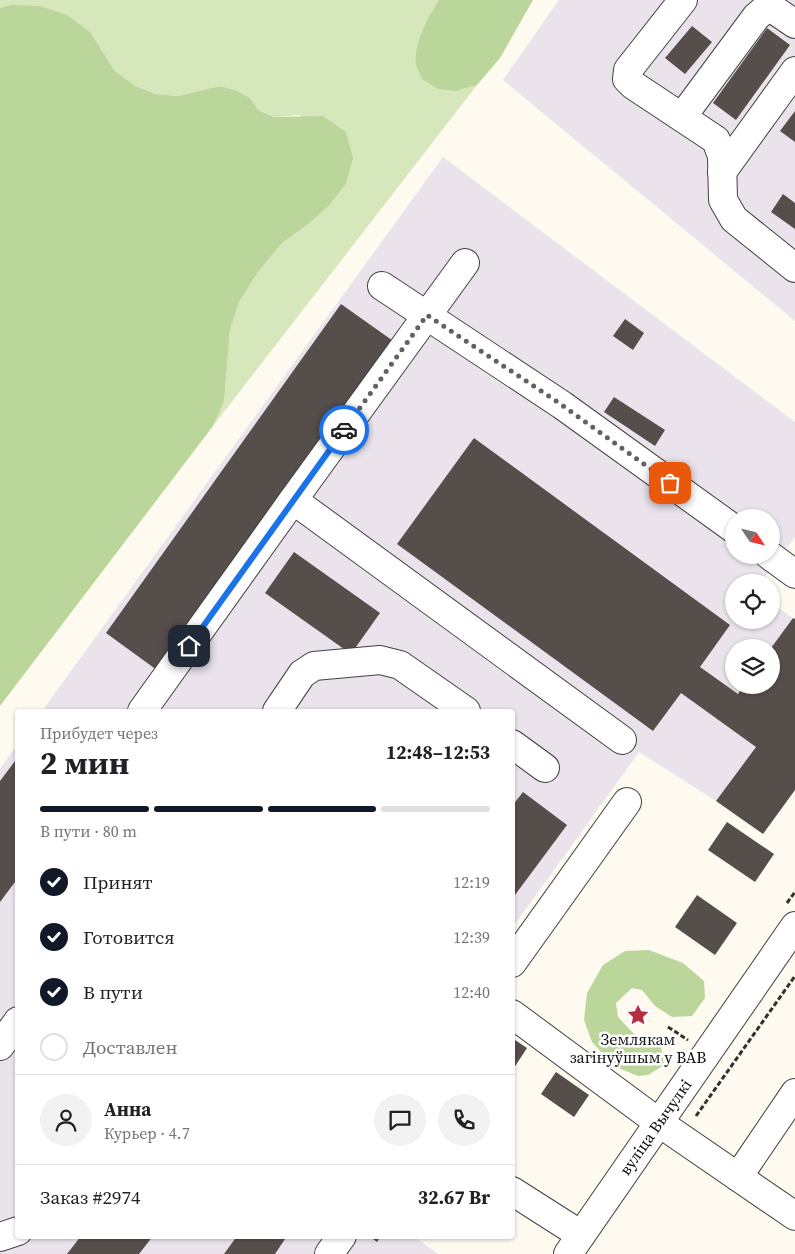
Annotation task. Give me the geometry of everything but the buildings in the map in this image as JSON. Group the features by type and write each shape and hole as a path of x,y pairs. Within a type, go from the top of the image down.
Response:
{"street":[{"path":"683,0 628,70 627,79 633,85 716,140 722,156 723,200 734,219 794,264"},
{"path":"682,117 756,17 765,9 773,8 795,24"},
{"path":"722,172 795,71"},
{"path":"143,709 465,263"},
{"path":"382,286 562,405 725,523"},
{"path":"293,500 622,740"},
{"path":"780,563 795,574"},
{"path":"278,709 302,674 314,666 380,660 400,665 463,709"},
{"path":"515,746 545,768"},
{"path":"515,959 627,802"},
{"name":"вуліца Вычулкі","path":"575,1244 795,926"},
{"path":"515,1016 658,1122 795,1216"},
{"path":"0,1046 15,1025"},
{"path":"738,1177 795,1093"},
{"path":"515,1194 575,1244"},
{"path":"0,1236 15,1231"},
{"path":"329,1254 340,1239"}],"shaded area":[{"path":"559,0 795,0 795,321 503,80"},
{"path":"443,157 795,422 795,537 780,557 780,509 725,509 725,564 775,564 767,574 725,574 725,629 780,629 780,609 793,618 778,639 725,639 725,694 738,694 756,747 716,801 639,752 515,924 515,709 43,709"},
{"path":"15,748 15,1239 417,1239 438,1254 0,1254 0,769"}],"green space":[{"path":"0,0 439,0 431,12 456,91 477,85 213,426 224,402 230,330 239,302 258,272 282,243 329,206 346,184 300,115 275,117 257,110 250,98 220,86 178,96 156,94 135,86 114,70 91,33 0,8"},
{"path":"439,0 533,0 500,58 477,85 456,91 438,89 422,79 416,64 419,40"},
{"path":"11,5 40,6 67,15 91,33 114,70 135,86 156,94 178,96 220,86 237,91 250,98 258,110 274,117 323,116 346,132 353,158 346,184 329,206 282,243 258,272 239,302 230,330 224,402 213,426 0,706 0,8"},
{"path":"649,950 683,963 704,981 705,998 692,1016 672,1017 655,1006 642,990 632,988 616,1003 618,1017 634,1034 651,1039 661,1046 664,1065 648,1075 638,1076 614,1066 592,1042 584,1020 587,993 603,965 625,951"}],"way so far":[{"path":"344,430 427,315 562,405 670,483"}],"place":[{"name":"Землякам загінуўшым у ВАВ","path":"638,1015"}],"route":[{"path":"189,646 344,430"}]}
